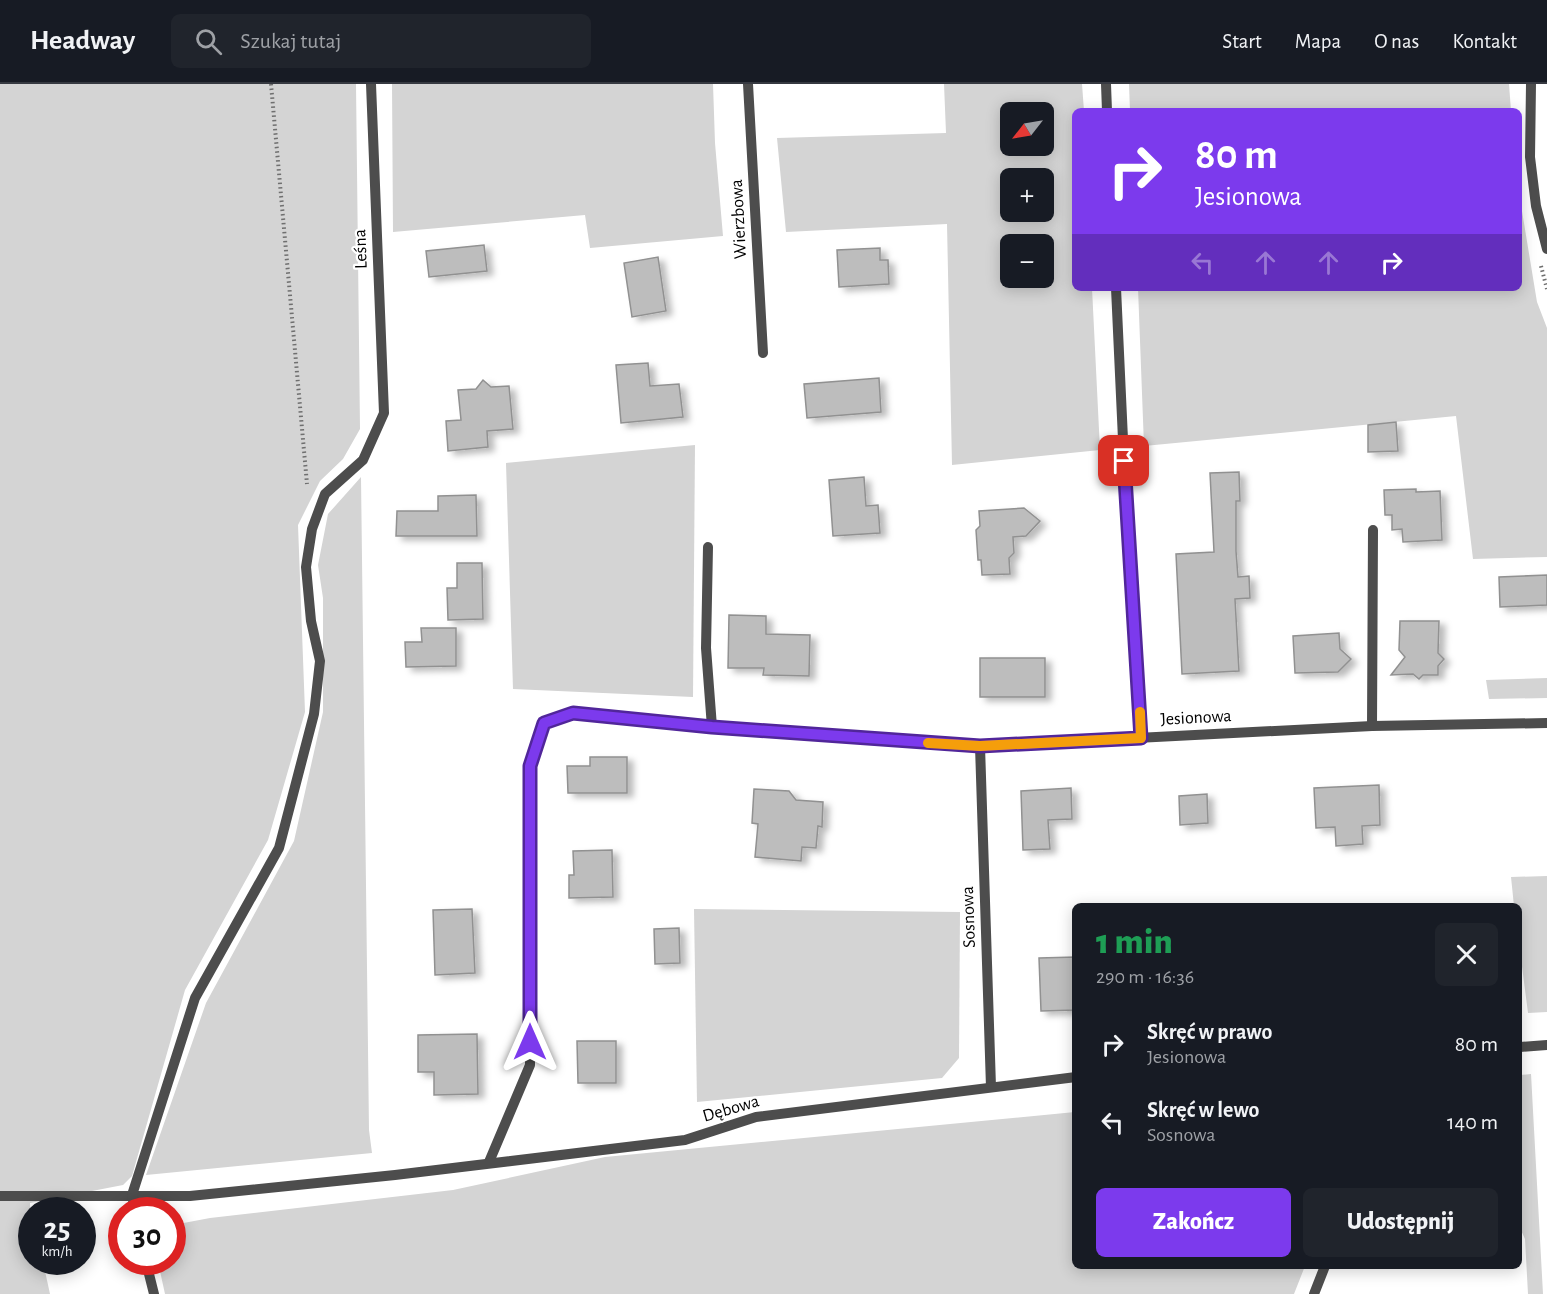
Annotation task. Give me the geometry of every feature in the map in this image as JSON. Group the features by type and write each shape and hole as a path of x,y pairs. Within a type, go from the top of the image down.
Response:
{"street":[{"name":"Leśna","path":"132,1195 195,998 279,848 314,714 320,661 311,621 306,567 312,529 325,494 363,460 384,413 371,84"},
{"name":"Wierzbowa","path":"748,84 763,352"},
{"path":"1106,84 1107,108"},
{"path":"1531,84 1530,157 1536,206 1547,249"},
{"path":"1116,291 1141,738"},
{"path":"1372,726 1373,530"},
{"path":"708,548 706,648 712,727"},
{"name":"Jesionowa","path":"489,1162 530,1065 530,766 544,723 573,713 712,727 980,746 1372,726 1547,723"},
{"name":"Sosnowa","path":"980,746 991,1087"},
{"path":"1522,1047 1547,1045"},
{"name":"Dębowa","path":"0,1196 190,1196 395,1175 685,1140 756,1117 1072,1077"},
{"path":"1314,1294 1324,1269"},
{"path":"149,1275 154,1294"}],"path":[{"path":"271,84 308,494"}],"shaded area":[{"path":"0,84 356,84 360,429 343,459 320,481 298,525 305,712 268,840 185,990 132,1176 123,1185 61,1197 18,1197 18,1275 46,1275 50,1294 0,1294"},
{"path":"392,84 713,84 715,143 723,236 590,248 585,215 393,232"},
{"path":"944,84 1082,84 1084,108 1072,108 1072,291 1092,291 1100,450 952,465 947,224 786,232 777,138 946,133"},
{"path":"1129,84 1509,84 1511,108 1130,108"},
{"path":"1522,211 1537,302 1547,328 1547,557 1473,559 1456,416 1144,446 1138,291 1522,291"},
{"path":"695,445 693,697 513,689 506,463"},
{"path":"361,477 369,1130 372,1153 146,1175 206,1003 294,841 323,712 323,598 318,565 328,514"},
{"path":"1547,678 1547,698 1489,699 1486,680"},
{"path":"1547,876 1547,1012 1528,1013 1522,966 1522,903 1514,903 1511,877"},
{"path":"694,909 960,912 959,1058 942,1078 697,1102"},
{"path":"1531,1074 1543,1294 1528,1294 1525,1239 1522,1232 1522,1075"},
{"path":"1072,1112 1072,1269 1304,1269 1294,1294 165,1294 161,1275 186,1275 186,1223 453,1190 605,1157"}],"building":[{"path":"484,245 487,271 429,277 426,251"},
{"path":"880,248 880,260 888,260 889,284 839,287 837,250"},
{"path":"658,257 666,311 632,317 624,263"},
{"path":"648,363 650,386 679,384 683,417 621,423 616,365"},
{"path":"879,378 881,412 807,418 804,384"},
{"path":"483,380 491,387 509,386 513,429 487,431 488,447 448,451 446,421 461,420 458,390 476,389"},
{"path":"1396,422 1398,451 1368,452 1368,425"},
{"path":"1239,472 1240,501 1236,501 1238,577 1249,576 1250,598 1235,599 1239,671 1182,674 1176,554 1214,552 1210,473"},
{"path":"864,477 866,506 878,505 880,533 833,536 829,480"},
{"path":"1416,489 1416,492 1440,491 1442,540 1403,542 1402,529 1392,530 1392,515 1385,515 1384,490"},
{"path":"476,495 477,536 396,536 397,511 438,511 438,496"},
{"path":"1024,508 1040,521 1026,536 1013,537 1014,553 1009,558 1010,574 982,575 981,560 978,560 976,530 980,526 979,511"},
{"path":"457,563 482,563 483,619 448,620 447,588 457,588"},
{"path":"1547,575 1547,605 1500,607 1499,577"},
{"path":"729,615 766,616 766,634 810,635 809,676 763,675 764,668 728,668"},
{"path":"1400,621 1439,621 1438,653 1444,659 1438,666 1438,675 1423,675 1419,679 1413,674 1391,675 1405,657 1399,650"},
{"path":"421,628 456,628 456,666 406,667 405,642 422,642"},
{"path":"1339,633 1340,649 1351,659 1338,672 1295,673 1293,636"},
{"path":"980,658 1045,658 1045,697 980,697"},
{"path":"590,757 627,757 627,793 568,793 567,766 590,766"},
{"path":"1379,785 1380,825 1362,826 1363,844 1336,846 1335,827 1316,828 1314,788"},
{"path":"1071,788 1072,819 1048,820 1050,849 1023,850 1021,791"},
{"path":"754,789 789,791 796,800 823,802 822,827 818,826 816,848 802,847 801,861 755,857 758,824 752,823"},
{"path":"1207,794 1208,823 1180,825 1179,796"},
{"path":"612,850 613,897 569,898 569,875 574,875 573,851"},
{"path":"472,909 475,973 435,975 433,910"},
{"path":"679,928 680,963 655,964 654,929"},
{"path":"1072,957 1072,1010 1041,1011 1039,958"},
{"path":"477,1034 478,1094 434,1095 434,1072 418,1072 418,1035"},
{"path":"577,1041 616,1041 616,1083 578,1083"}],"slow traffic":[{"path":"928,743 980,746 1141,738 1140,712"}],"route":[{"path":"530,1042 530,766 544,723 573,713 712,727 980,746 1141,738 1124,461"}]}
